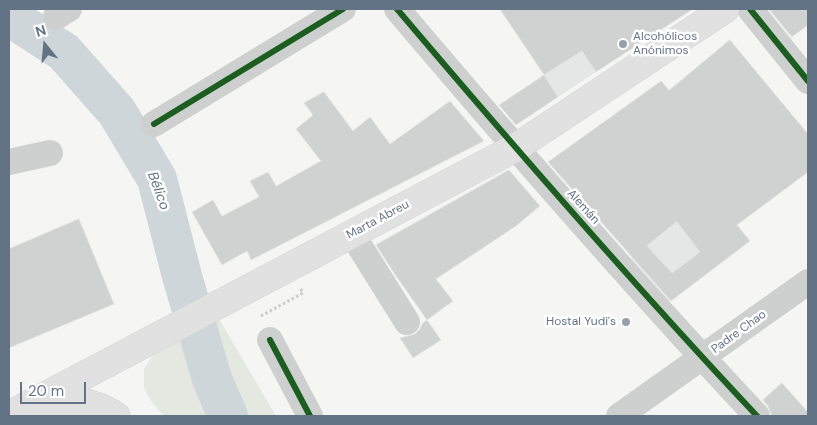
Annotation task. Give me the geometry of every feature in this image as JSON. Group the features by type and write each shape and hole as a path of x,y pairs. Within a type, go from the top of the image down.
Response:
{"main road":[{"name":"Marta Abreu","path":"14,412 515,148 724,9"},
{"path":"14,412 59,401 84,402 101,407 116,416"}],"street":[{"path":"154,124 343,9"},
{"name":"Alemán","path":"397,9 515,148 757,416"},
{"path":"750,9 808,80"},
{"path":"9,162 50,153"},
{"path":"352,234 407,322"},
{"name":"Padre Chao","path":"619,416 808,282"},
{"path":"264,329 310,416"}],"path":[{"path":"264,329 303,293"}],"shaded area":[{"path":"500,9 624,9 645,40 558,97"},
{"path":"713,195 749,241 670,302 631,258"},
{"path":"219,319 276,416 164,416 151,401 144,388 144,369 155,352"}],"building":[{"path":"500,9 693,9 596,72 582,51 544,75"},
{"path":"769,9 808,9 808,25 792,37"},
{"path":"730,40 808,134 808,172 737,225 750,241 671,301 548,162 661,81 669,90","holes":["677,222 700,252 672,273 647,246"]},
{"path":"544,75 558,97 516,125 499,105"},
{"path":"324,92 353,131 370,117 390,144 450,101 484,141 251,260 247,251 222,265 192,212 213,200 222,216 259,197 250,181 268,172 276,186 321,161 296,129 313,115 304,103"},
{"path":"509,170 540,206 516,226 436,279 453,301 427,320 376,245"},
{"path":"79,219 114,304 9,348 9,249"},
{"path":"427,320 441,340 413,358 400,338 415,334"},
{"path":"782,383 808,412 808,416 772,416 763,400"}],"waterway":[{"name":"Bélico","path":"9,16 64,52 117,112 157,179 182,276 212,379 228,416"}],"cycle path":[{"path":"154,124 343,9"},
{"path":"397,9 574,215 757,416"},
{"path":"750,9 808,81"},
{"path":"270,340 310,416"}],"place":[{"name":"Alcohólicos Anónimos","path":"623,44"},
{"name":"Hostal Yudi's","path":"626,322"}]}
